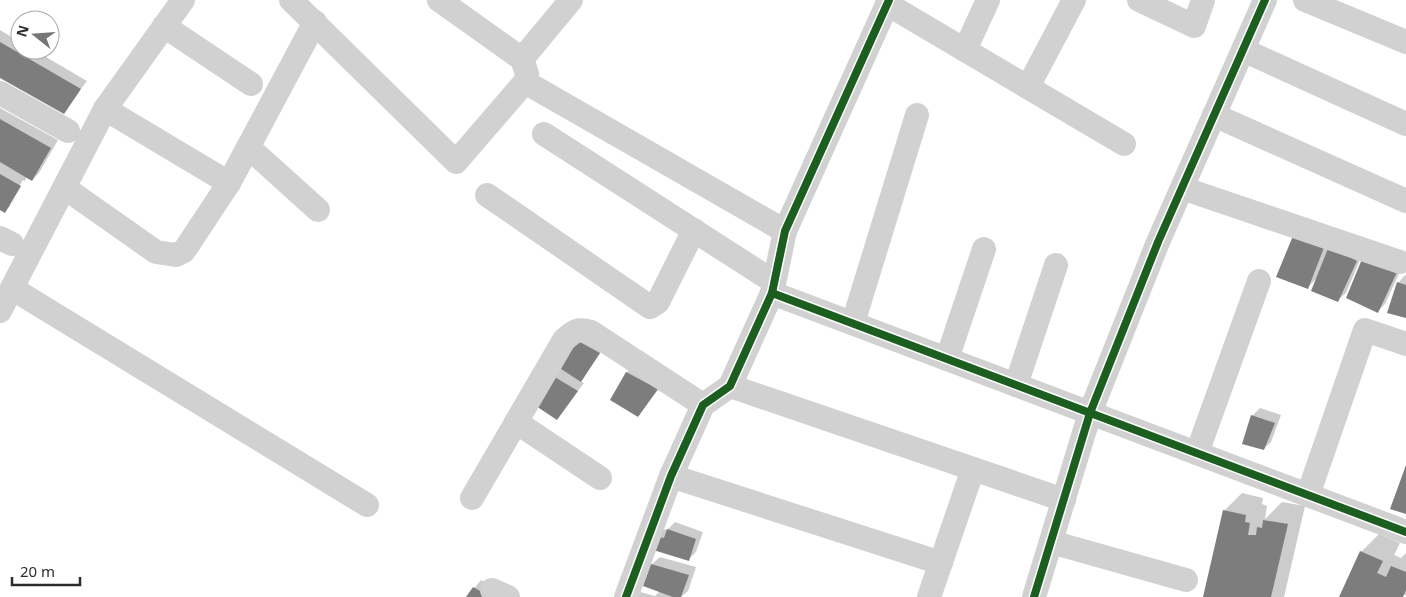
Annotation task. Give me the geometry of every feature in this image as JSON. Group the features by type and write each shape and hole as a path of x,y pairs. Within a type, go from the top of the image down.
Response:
{"street":[{"path":"0,311 105,109 183,0"},
{"path":"291,0 456,162 523,71 571,0"},
{"path":"439,0 523,71 785,231"},
{"path":"965,50 988,0"},
{"path":"1028,87 1074,0"},
{"path":"1139,0 1194,26 1203,0"},
{"path":"1034,597 1090,413 1182,188 1265,0"},
{"path":"1305,0 1331,5 1404,37"},
{"path":"626,597 671,476 703,405 730,386 773,287 785,231 888,2 1124,144"},
{"path":"65,188 156,252 176,255 184,251 229,183 315,22"},
{"path":"164,26 251,84"},
{"path":"1243,50 1406,124"},
{"path":"0,94 68,131"},
{"path":"105,109 229,183"},
{"path":"853,323 917,114"},
{"path":"1214,116 1406,201"},
{"path":"544,134 694,230 773,287 853,323 1406,532"},
{"path":"248,147 318,210"},
{"path":"1182,188 1400,262"},
{"path":"487,195 650,307 658,302 694,230"},
{"path":"947,359 984,249"},
{"path":"1016,385 1056,265"},
{"path":"1197,453 1259,281"},
{"path":"13,289 367,505"},
{"path":"472,498 564,340 572,332 581,329 591,332 703,405"},
{"path":"1308,495 1365,330 1406,344"},
{"path":"730,386 1064,500"},
{"path":"516,422 600,478"},
{"path":"929,597 973,469"},
{"path":"671,476 941,563"},
{"path":"1051,542 1186,580"}],"building":[{"path":"0,42 10,48 10,60 31,60 81,89 64,114 0,78"},
{"path":"0,119 51,148 32,181 0,162"},
{"path":"0,174 21,186 5,213 0,210"},
{"path":"1295,231 1325,245 1308,289 1276,277"},
{"path":"1329,246 1357,261 1338,302 1311,291"},
{"path":"1362,259 1397,272 1378,313 1346,298"},
{"path":"1397,282 1406,285 1406,318 1387,313"},
{"path":"576,340 600,353 581,382 555,365"},
{"path":"626,372 658,389 638,417 610,400"},
{"path":"553,376 578,391 557,420 533,404"},
{"path":"1251,415 1275,423 1264,450 1242,444"},
{"path":"1406,465 1406,514 1390,509"},
{"path":"1223,510 1246,515 1245,522 1250,523 1248,535 1256,535 1257,527 1262,528 1263,520 1288,524 1271,597 1203,597"},
{"path":"667,529 696,539 689,561 650,549 654,536 664,538"},
{"path":"1360,551 1383,561 1377,573 1386,577 1391,566 1406,572 1406,590 1403,597 1339,597"},
{"path":"651,564 689,575 681,597 673,597 643,586"},
{"path":"473,587 491,597 466,597"}],"cycle path":[{"path":"626,597 671,476 703,405 730,386 772,293 785,231 889,0"},
{"path":"1034,597 1090,413 1158,242 1265,0"},
{"path":"772,293 1406,532"}]}
